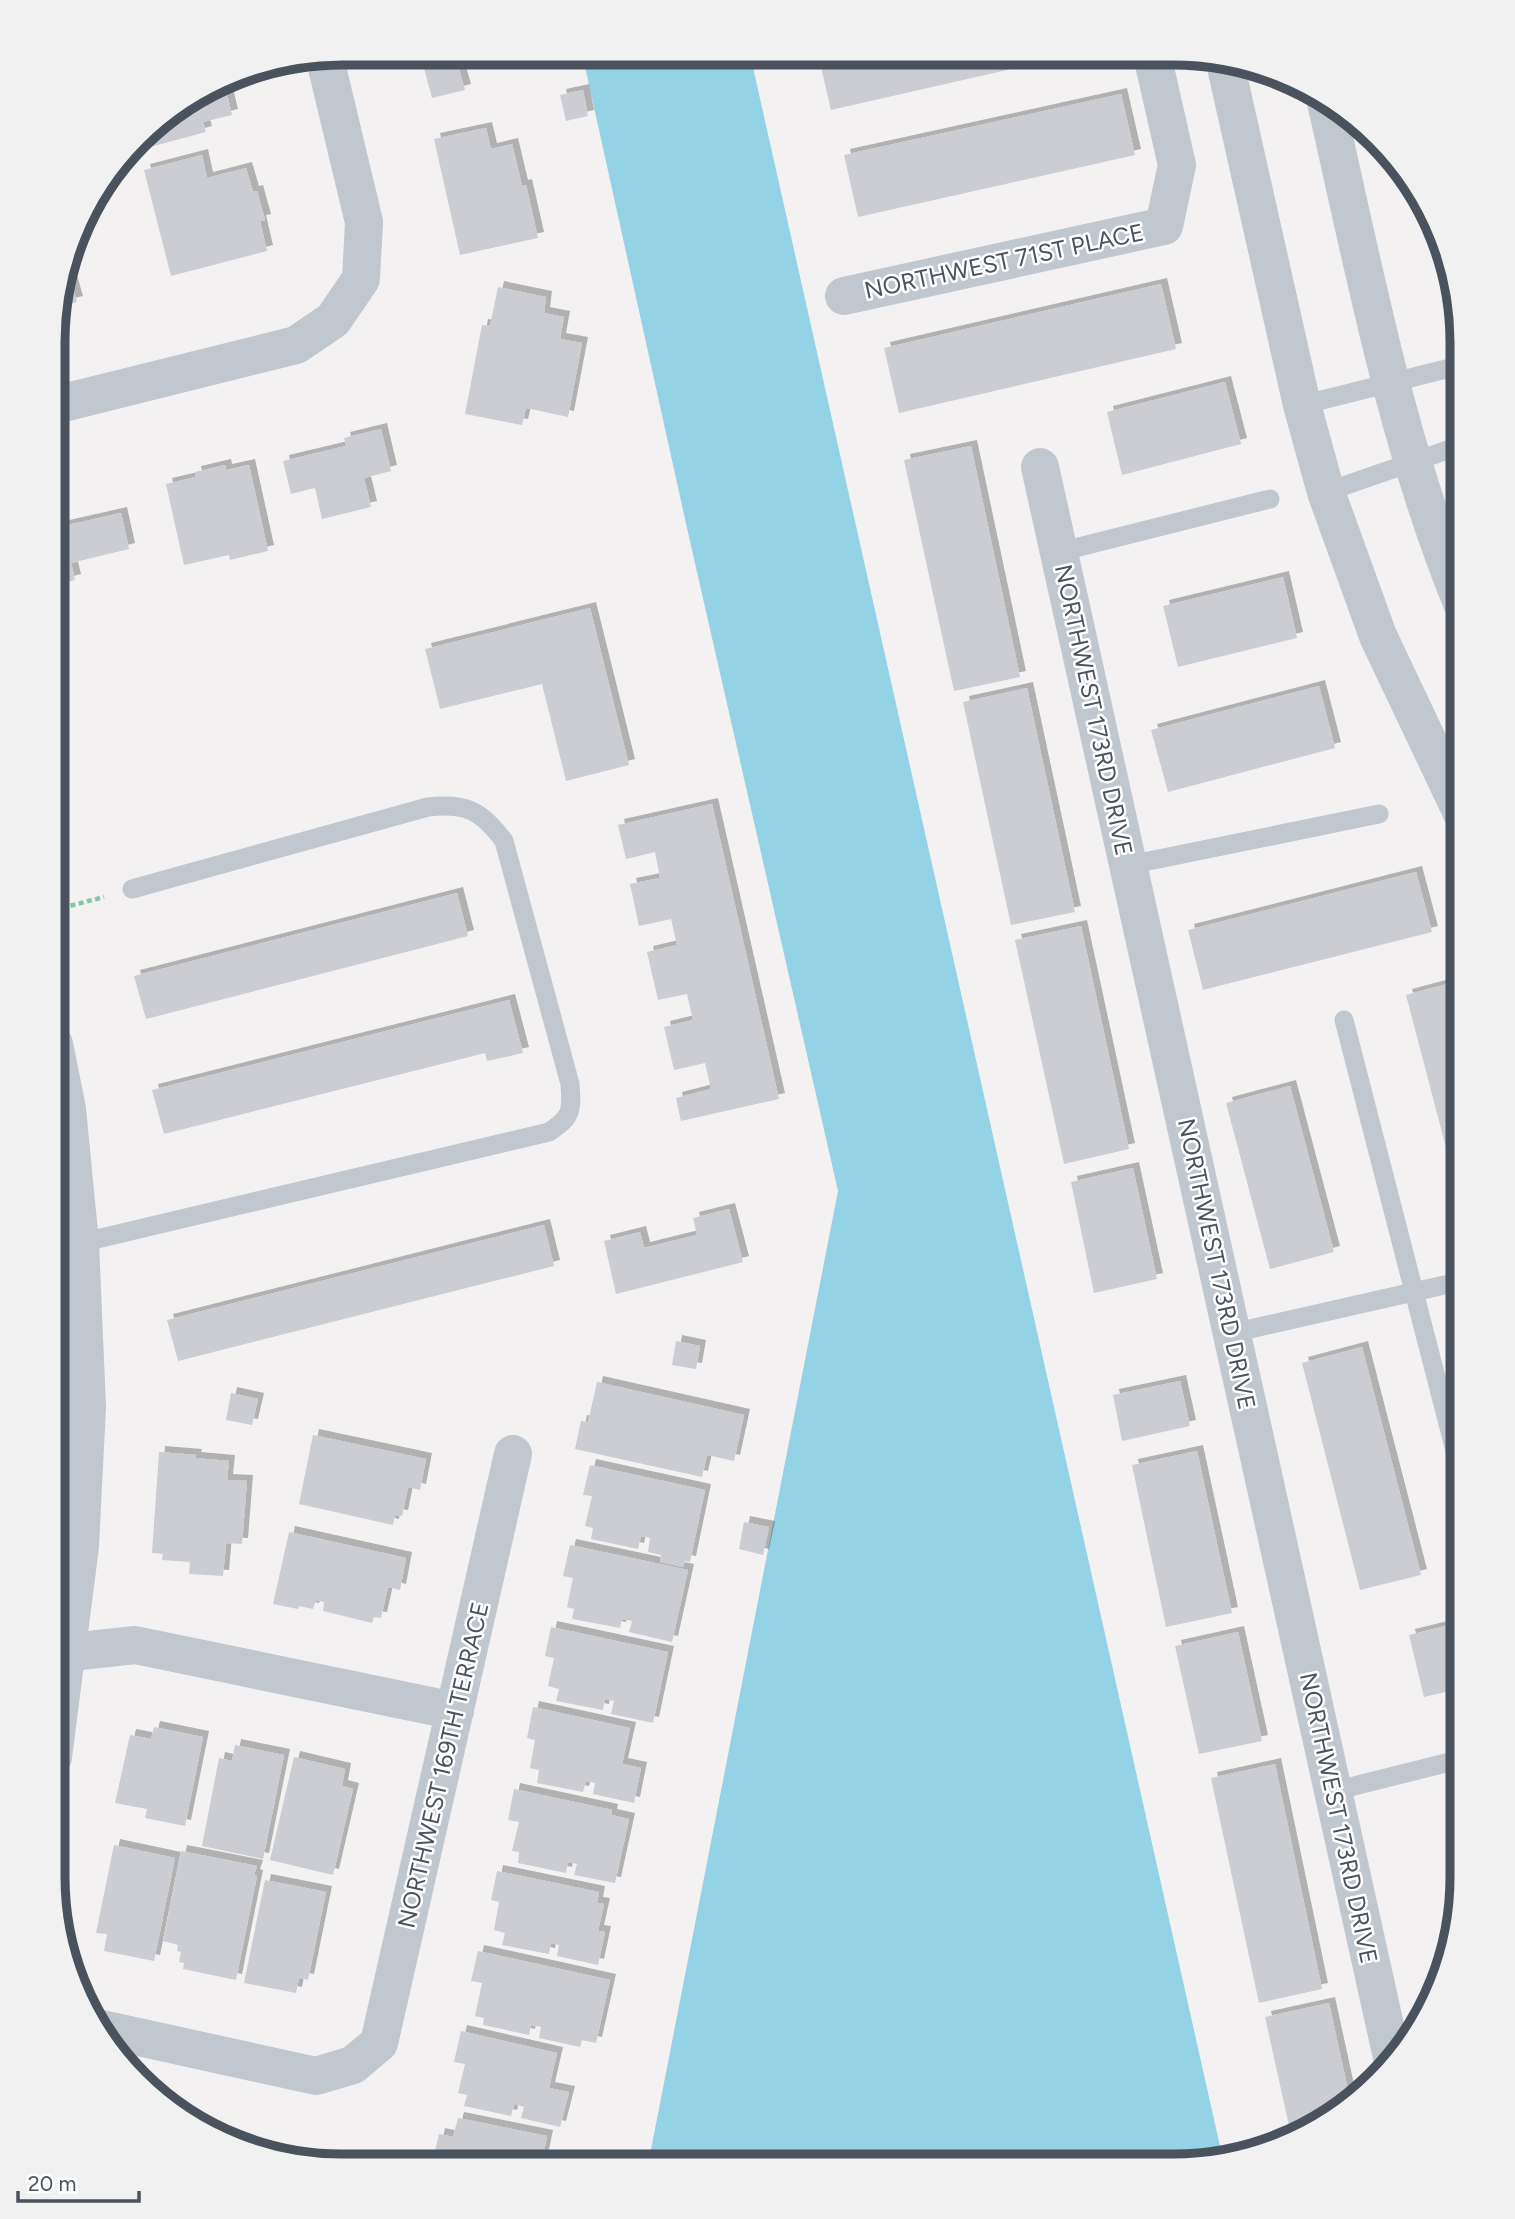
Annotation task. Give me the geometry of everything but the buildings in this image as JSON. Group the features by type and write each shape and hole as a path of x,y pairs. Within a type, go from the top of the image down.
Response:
{"street":[{"path":"65,403 296,345 332,320 361,279 364,222 326,65"},
{"name":"NORTHWEST 71ST PLACE","path":"844,296 1164,226 1177,165 1154,65"},
{"path":"1227,70 1302,405 1326,492 1378,636 1450,788"},
{"path":"1328,112 1390,381 1412,464 1450,570"},
{"name":"NORTHWEST 173RD DRIVE","path":"1040,467 1390,2049"},
{"path":"65,1099 67,1236 87,1407 80,1546 65,1626"},
{"name":"NORTHWEST 169TH TERRACE","path":"111,2031 316,2076 353,2065 379,2043 513,1454"},
{"path":"65,1652 135,1645 456,1712"}],"lane":[{"path":"1302,405 1450,368"},
{"path":"1326,492 1450,450"},
{"path":"1059,552 1270,499"},
{"path":"67,1236 549,1132 565,1121 572,1108 570,1084 504,842 490,822 474,811 454,804 428,807 132,890"},
{"path":"1129,865 1379,814"},
{"path":"1344,1020 1450,1432"},
{"path":"1232,1333 1450,1284"},
{"path":"1334,1791 1450,1762"}],"path":[{"path":"65,907 132,890"}],"water":[{"path":"585,65 752,65 1221,2150 1191,2154 650,2154 838,1191"}]}
